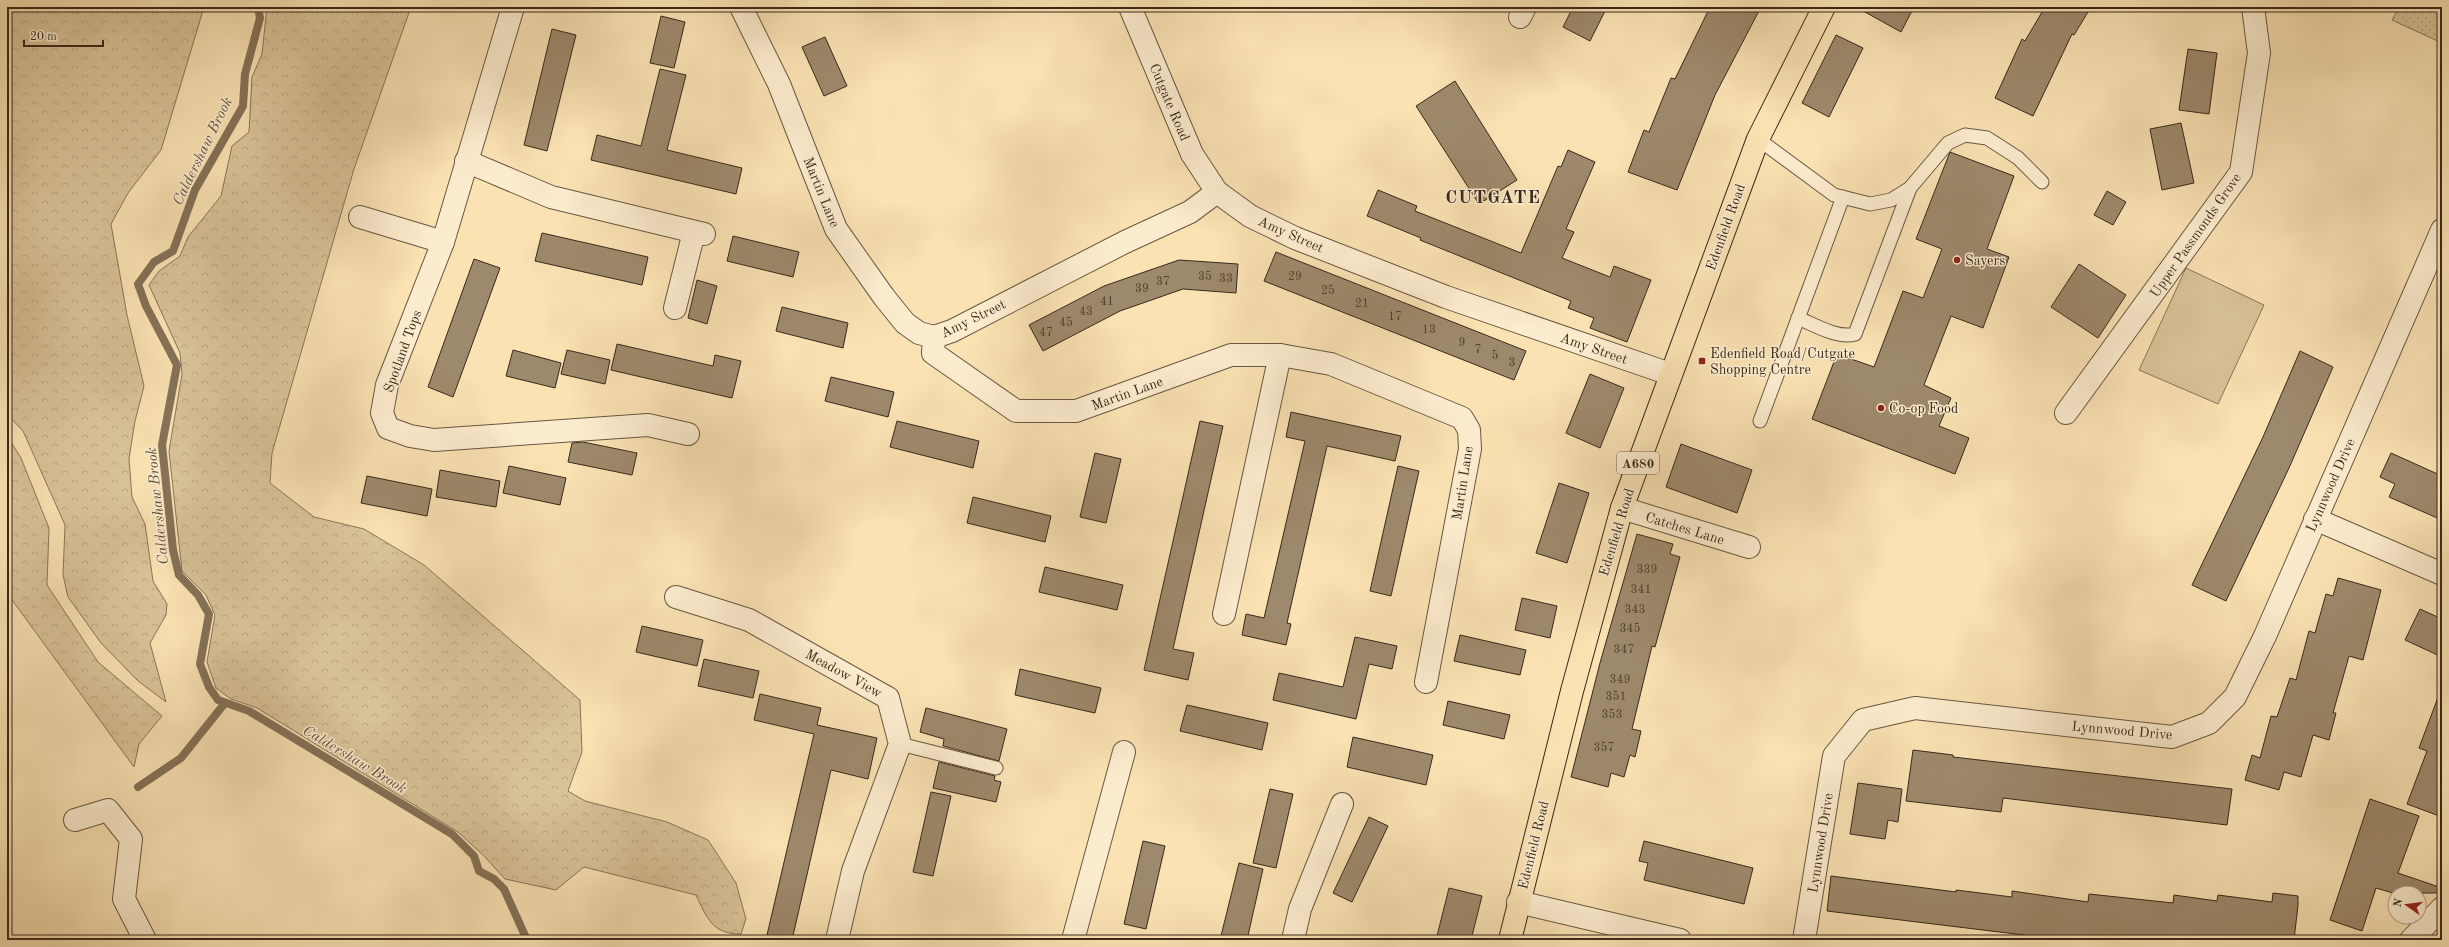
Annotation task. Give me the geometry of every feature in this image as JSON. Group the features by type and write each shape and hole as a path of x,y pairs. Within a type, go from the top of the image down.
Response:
{"main road":[{"name":"Edenfield Road","path":"1510,940 1518,902 1572,691 1622,508 1758,138 1824,7"}],"street":[{"name":"Spotland Tops","path":"513,7 443,242 387,385 382,413 388,428 410,436 434,440 648,425 688,434"},
{"name":"Martin Lane","path":"741,7 779,84 836,229 884,297 905,323 919,333 934,337 933,353 1016,411 1076,411 1231,355 1280,355 1331,364 1462,418 1469,430 1470,449 1426,682"},
{"name":"Cutgate Road","path":"1130,7 1192,154 1217,192"},
{"name":"Upper Passmonds Grove","path":"2066,414 2241,172 2259,53 2253,7"},
{"path":"466,161 551,197 699,233 675,308"},
{"name":"Amy Street","path":"934,337 952,331 1125,242 1190,212 1217,192 1250,216 1295,238 1446,297 1670,374"},
{"path":"360,217 443,242"},
{"name":"Lynnwood Drive","path":"1804,940 1834,756 1863,720 1915,708 2172,737 2210,723 2235,696 2265,636 2442,230"},
{"path":"1224,614 1280,355"},
{"name":"Catches Lane","path":"1622,508 1749,547"},
{"path":"2315,519 2442,574"},
{"name":"Meadow View","path":"676,597 748,620 888,698 900,744"},
{"path":"837,940 853,871 900,744"},
{"path":"1073,940 1124,752"},
{"path":"1293,940 1300,909 1342,804"},
{"path":"75,820 108,810 131,839 124,899 145,940"},
{"path":"1518,902 1680,940"},
{"path":"2411,940 2442,908"}],"lane":[{"path":"1758,138 1834,194 1870,204 1891,200 1910,188 1948,143 1965,135 1987,138 2018,158 2042,182"},
{"path":"1798,318 1838,334 1848,336 1855,334 1910,188"},
{"path":"1760,421 1843,197"},
{"path":"900,744 996,768"}],"green space":[{"path":"7,7 204,7 161,150 128,193 111,224 127,315 144,386 135,421 129,459 132,497 145,524 153,581 167,604 166,615 150,643 166,702 138,681 101,643 68,597 63,575 65,525 23,431 7,414"},
{"path":"267,7 411,7 354,169 272,453 270,483 314,517 364,529 424,565 580,700 582,752 568,791 585,801 667,822 708,840 736,883 746,919 741,934 723,931 717,928 707,917 696,895 584,867 556,890 505,879 484,856 458,832 257,708 231,699 216,688 207,662 215,615 206,595 182,571 169,451 182,374 180,353 149,285 159,271 180,256 188,237 221,196 232,146 249,132 252,77 262,54"},
{"path":"2399,7 2442,7 2442,43 2392,20"},
{"path":"2186,268 2264,305 2218,404 2139,370"},
{"path":"7,436 21,458 49,528 47,585 98,662 162,716 139,744 134,767 7,593"}],"building":[{"path":"1573,7 1607,7 1590,41 1563,27"},
{"path":"1710,7 1761,7 1715,95 1677,190 1628,172 1644,130 1649,132 1671,78 1675,79"},
{"path":"1856,7 1914,7 1901,32"},
{"path":"2045,7 2091,7 2074,35 2072,34 2033,116 1995,98 2022,39 2025,41"},
{"path":"661,16 685,22 674,68 650,63"},
{"path":"552,29 576,35 547,151 524,145"},
{"path":"1836,35 1863,48 1829,117 1802,103"},
{"path":"825,37 847,86 824,96 802,47"},
{"path":"2188,49 2217,53 2209,114 2179,110"},
{"path":"660,69 686,75 667,150 742,168 736,194 591,160 597,135 641,146"},
{"path":"1455,81 1517,180 1479,204 1416,106"},
{"path":"2181,123 2194,183 2162,190 2150,129"},
{"path":"1568,150 1595,162 1566,229 1574,232 1562,258 1610,277 1614,266 1651,280 1627,342 1590,328 1594,318 1568,308 1571,301 1420,240 1421,238 1367,216 1378,190 1417,206 1415,211 1521,253 1558,166 1561,167"},
{"path":"1950,152 2014,176 1987,249 2009,257 1983,328 1951,316 1924,385 1951,398 1939,426 1969,438 1955,474 1812,419 1837,354 1874,367 1903,291 1923,298 1942,249 1916,239"},
{"path":"2107,191 2126,202 2113,225 2094,215"},
{"path":"542,233 648,257 642,285 535,261"},
{"path":"733,236 799,252 793,277 727,261"},
{"path":"1276,252 1526,351 1514,380 1264,281"},
{"path":"474,259 500,268 453,397 428,387"},
{"path":"1179,260 1238,264 1236,293 1183,289 1120,311 1043,351 1029,325 1104,286"},
{"path":"2079,264 2126,295 2098,338 2051,307"},
{"path":"697,280 717,286 707,324 688,318"},
{"path":"782,307 848,323 843,348 776,331"},
{"path":"617,344 713,366 715,355 741,361 732,398 611,370"},
{"path":"513,350 561,363 555,388 506,376"},
{"path":"567,350 610,360 605,384 561,374"},
{"path":"2300,351 2333,367 2289,468 2226,601 2192,585 2263,437"},
{"path":"1590,374 1624,388 1600,448 1566,433"},
{"path":"831,377 894,392 888,417 825,401"},
{"path":"1291,412 1401,436 1395,461 1327,446 1287,623 1291,624 1286,645 1242,635 1246,614 1264,618 1305,441 1286,437"},
{"path":"897,421 979,441 973,468 890,447"},
{"path":"1200,421 1223,426 1173,649 1194,653 1188,680 1144,670"},
{"path":"583,442 637,453 632,475 568,462 572,443"},
{"path":"1681,444 1752,470 1737,513 1666,487"},
{"path":"1095,453 1121,459 1106,523 1080,517"},
{"path":"2391,453 2442,476 2442,520 2389,497 2395,484 2380,477"},
{"path":"509,466 566,478 560,505 503,493"},
{"path":"1398,466 1419,471 1391,596 1370,591"},
{"path":"440,470 500,481 496,507 436,497"},
{"path":"367,476 432,489 427,516 361,503"},
{"path":"1559,483 1589,493 1567,563 1536,553"},
{"path":"973,497 1051,516 1045,542 967,523"},
{"path":"1637,534 1673,544 1670,554 1680,557 1655,647 1652,646 1632,729 1641,731 1635,757 1630,755 1624,777 1611,773 1608,787 1571,777 1600,663"},
{"path":"1045,567 1123,585 1117,610 1039,592"},
{"path":"2338,578 2381,590 2363,660 2349,656 2333,713 2336,713 2329,740 2313,735 2301,777 2284,772 2279,790 2245,780 2252,755 2260,758 2271,716 2277,717 2290,678 2296,680 2309,631 2315,633 2326,594 2333,596"},
{"path":"1522,598 1557,606 1550,638 1515,630"},
{"path":"2420,609 2442,619 2442,657 2405,640"},
{"path":"642,626 703,640 697,666 636,652"},
{"path":"1460,635 1526,650 1520,675 1454,661"},
{"path":"1355,637 1397,646 1392,669 1369,664 1356,719 1273,700 1279,673 1343,687"},
{"path":"704,659 759,671 753,698 698,686"},
{"path":"1020,669 1101,688 1095,713 1015,695"},
{"path":"2440,692 2442,693 2442,817 2407,804 2427,751 2419,748"},
{"path":"760,694 821,708 817,725 877,738 868,779 831,770 792,940 767,935 814,734 754,720"},
{"path":"1448,701 1510,715 1504,739 1443,725"},
{"path":"1187,705 1268,723 1262,750 1180,731"},
{"path":"926,708 1007,729 999,761 943,746 944,739 920,732"},
{"path":"1353,737 1433,755 1426,785 1347,767"},
{"path":"1913,750 1953,755 1953,757 2232,789 2227,825 2003,798 2001,812 1906,801"},
{"path":"939,762 995,776 994,780 1001,782 996,802 933,788"},
{"path":"1858,783 1902,789 1898,822 1888,820 1885,839 1850,834"},
{"path":"1270,789 1293,794 1276,868 1253,863"},
{"path":"931,792 951,796 933,876 913,872"},
{"path":"2370,799 2419,816 2398,873 2442,888 2442,893 2427,893 2427,885 2387,885 2387,891 2376,888 2362,931 2330,920"},
{"path":"1369,817 1388,826 1352,902 1333,893"},
{"path":"1143,841 1165,846 1146,929 1124,924"},
{"path":"1644,841 1753,868 1744,904 1644,880 1648,863 1639,861"},
{"path":"1239,863 1263,869 1247,940 1221,936"},
{"path":"1831,876 1956,892 1956,890 2012,897 2012,891 2088,902 2089,894 2173,903 2174,895 2217,901 2218,895 2272,902 2273,893 2298,896 2298,905 2294,940 2065,940 1827,911"},
{"path":"1449,888 1482,896 1471,940 1436,940"}],"waterway":[{"name":"Caldershaw Brook","path":"258,7 260,18 245,74 243,106 195,190 173,251 154,262 138,284 146,306 177,365 162,445 173,550 179,575 198,595 209,614 200,664 209,687 218,700 249,711 452,834 474,856 479,871 494,879 504,889 527,940"},
{"path":"138,787 181,758 225,703"}],"place":[{"name":"Sayers","path":"1957,260"},
{"name":"Edenfield Road/Cutgate Shopping Centre","path":"1702,361"},
{"name":"Co-op Food","path":"1881,408"}],"district":[{"name":"CUTGATE","path":"1493,197"}]}
